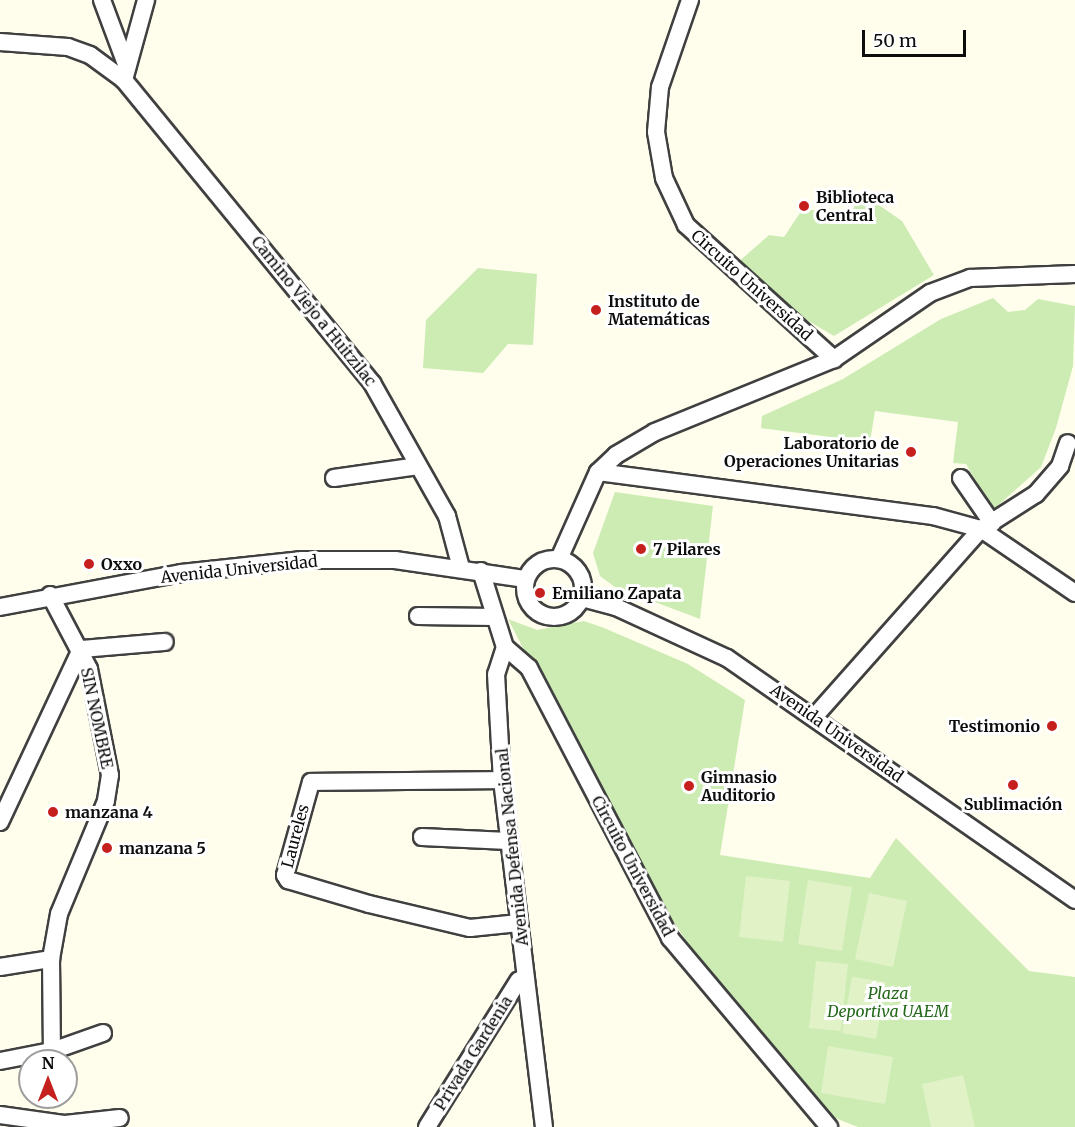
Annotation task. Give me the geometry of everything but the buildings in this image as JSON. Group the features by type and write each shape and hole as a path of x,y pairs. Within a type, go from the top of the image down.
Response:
{"street":[{"path":"102,0 125,74"},
{"path":"125,74 146,0"},
{"name":"Circuito Universidad","path":"690,0 660,87 656,132 664,178 686,225 834,358"},
{"path":"0,42 68,47 90,55 125,74"},
{"name":"Camino Viejo a Huitzilac","path":"125,74 355,358 389,409 447,516 460,568"},
{"path":"559,559 598,472 616,455 655,432 834,358 930,293 970,278 1075,274"},
{"path":"815,716 987,526 1036,494 1060,466 1068,442"},
{"path":"334,478 418,466"},
{"path":"598,472 822,499 987,526"},
{"path":"961,478 987,526 1075,593"},
{"path":"559,559 577,569 582,578 582,598 569,613 550,617 532,608 526,599 526,579 538,562 559,559"},
{"name":"Avenida Universidad","path":"0,607 50,595 181,573 302,560 395,560 481,571"},
{"path":"505,647 481,571 526,579"},
{"name":"SIN NOMBRE","path":"50,595 81,649 89,669 110,775 106,801 59,914 51,959 52,1049"},
{"name":"Avenida Universidad","path":"582,598 616,607 702,644 815,716 1075,900"},
{"path":"418,616 495,617"},
{"name":"SIN NOMBRE","path":"81,649 165,642"},
{"name":"Circuito Universidad","path":"505,647 529,668 670,938 829,1127"},
{"name":"Avenida Defensa Nacional","path":"505,647 496,674 502,780 544,1127"},
{"name":"SIN NOMBRE","path":"0,822 81,649"},
{"name":"Laureles","path":"502,780 310,782 285,875 288,880 369,904 470,928 519,923"},
{"path":"422,837 508,841"},
{"path":"0,967 51,959"},
{"name":"Privada Gardenia","path":"427,1127 519,980"},
{"path":"58,1049 103,1033"},
{"path":"0,1061 18,1058"},
{"path":"0,1115 65,1124 120,1118"}],"green space":[{"path":"863,194 902,221 934,275 834,336 773,300 735,265 769,235 784,237 802,210 852,210"},
{"path":"478,268 537,274 533,345 508,344 483,373 423,368 426,320"},
{"path":"993,298 1008,312 1025,310 1038,299 1075,306 1073,366 1056,428 1041,467 993,510 966,464 953,463 958,422 875,411 870,442 761,428 762,416 843,379 941,319"},
{"path":"615,492 713,506 700,619 615,587 600,576 593,553"},
{"name":"Plaza Deportiva UAEM","path":"508,619 537,630 584,621 688,664 745,700 720,855 870,878 896,838 1029,971 1075,977 1075,1127 858,1127 820,1112 689,945 632,858"},
{"path":"746,876 790,881 783,942 739,937"},
{"path":"808,880 852,887 842,951 798,944"},
{"path":"869,893 907,901 893,967 855,959"},
{"path":"816,961 848,964 841,1031 809,1028"},
{"path":"852,977 886,982 876,1039 842,1033"},
{"path":"828,1046 893,1057 885,1104 821,1093"},
{"path":"963,1075 975,1127 931,1127 922,1084"}],"place":[{"name":"Biblioteca Central","path":"804,206"},
{"name":"Instituto de Matemáticas","path":"596,310"},
{"name":"Laboratorio de Operaciones Unitarias","path":"911,452"},
{"name":"7 Pilares","path":"641,549"},
{"name":"Oxxo","path":"89,564"},
{"name":"Emiliano Zapata","path":"540,593"},
{"name":"Testimonio","path":"1052,726"},
{"name":"Sublimación","path":"1013,785"},
{"name":"Gimnasio Auditorio","path":"689,786"},
{"name":"manzana 4","path":"53,812"},
{"name":"manzana 5","path":"107,848"}]}
